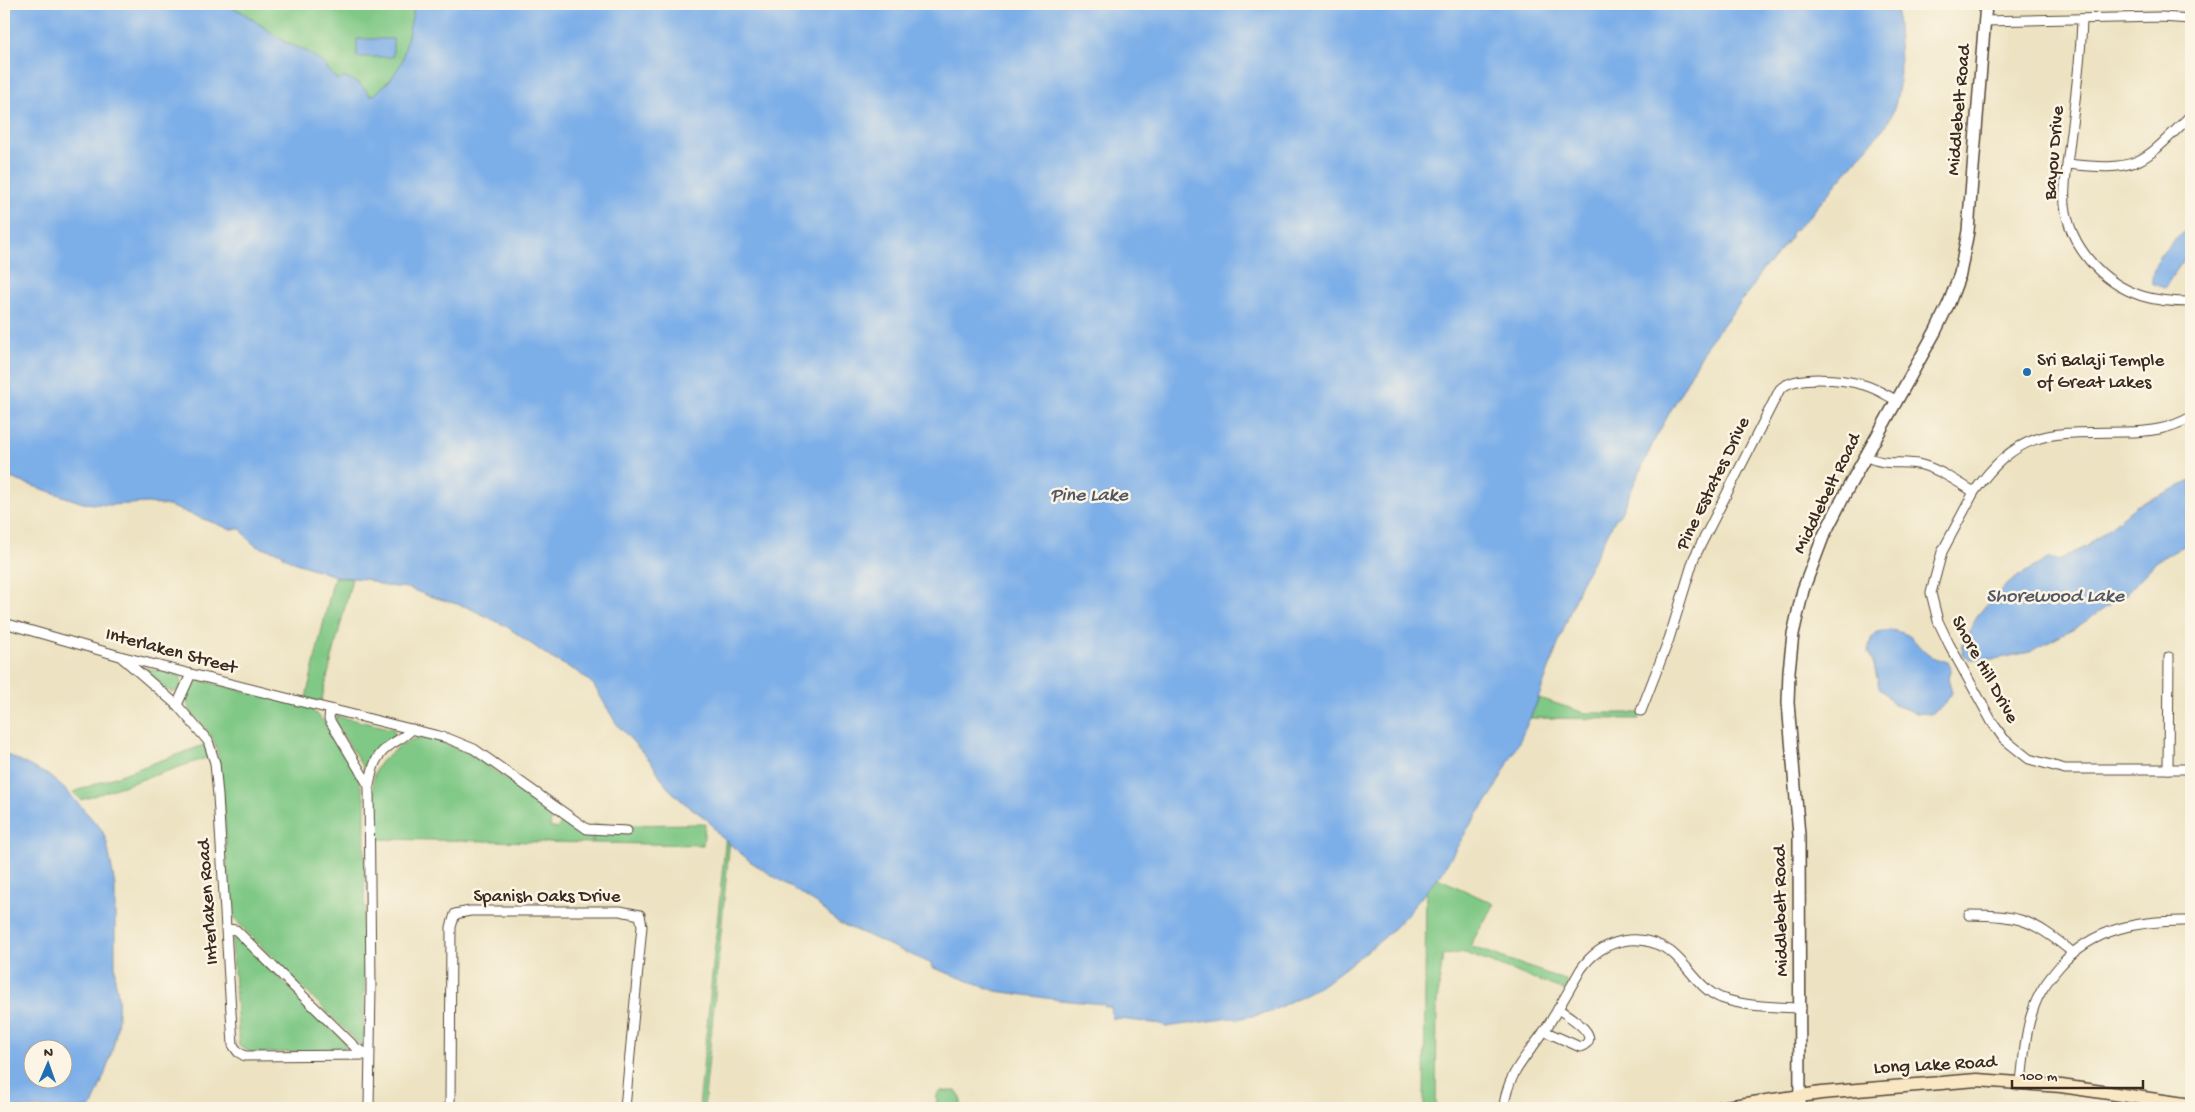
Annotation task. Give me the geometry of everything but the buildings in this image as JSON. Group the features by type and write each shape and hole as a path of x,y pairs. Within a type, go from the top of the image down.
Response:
{"main road":[{"name":"Long Lake Road","path":"1719,1108 1800,1102 1977,1080 2021,1082 2191,1105"}],"street":[{"name":"Middlebelt Road","path":"1800,1102 1800,841 1797,790 1789,723 1790,658 1795,622 1813,560 1826,530 1944,314 1962,267 1968,231 1986,4"},
{"path":"1985,21 2161,17 2191,19"},
{"name":"Bayou Drive","path":"2082,19 2080,57 2065,198 2067,216 2076,240 2096,268 2116,284 2141,296 2158,300 2191,302"},
{"path":"2068,164 2105,168 2132,164 2152,153 2191,116"},
{"name":"Pine Estates Drive","path":"1641,711 1669,639 1694,558 1780,390 1786,384 1795,380 1844,381 1864,385 1896,400"},
{"name":"Shore Hill Drive","path":"2191,418 2170,427 2152,431 2065,432 2034,438 2009,452 1988,473 1974,492 1942,552 1930,593 1933,609 1945,636 1998,730 2012,747 2021,754 2054,767 2078,769 2191,769"},
{"path":"1865,456 1885,463 1921,465 1974,492"},
{"name":"Interlaken Street","path":"4,623 120,656 447,738 474,749 587,829 627,831"},
{"name":"Interlaken Road","path":"120,656 177,705 208,741 215,763 233,1045 238,1052 245,1056 369,1055"},
{"path":"2168,769 2169,657"},
{"path":"177,705 191,674"},
{"path":"330,709 329,720 369,786"},
{"path":"369,1108 371,987 369,786 372,766 380,755 392,744 408,735 412,729"},
{"name":"Spanish Oaks Drive","path":"450,1108 451,927 455,914 470,911 620,911 640,915 642,926 636,1003 624,1108"},
{"path":"1969,915 2006,916 2030,922 2050,933 2072,952"},
{"path":"2021,1082 2028,1028 2033,1009 2043,987 2072,952 2096,937 2125,926 2153,922 2191,921"},
{"path":"227,929 236,930 356,1048 369,1055"},
{"path":"1504,1108 1507,1086 1514,1071 1544,1031 1588,959 1606,946 1618,941 1633,939 1648,941 1672,953 1707,990 1720,997 1741,1004 1801,1008"},
{"path":"1544,1031 1580,1047 1588,1041 1585,1029 1558,1009"}],"green space":[{"path":"223,4 415,5 402,62 391,79 374,95 369,95 362,86 352,80 345,77 338,80 306,51 285,42 242,12"},
{"path":"334,577 352,579 321,702 306,698"},
{"path":"141,667 180,675 182,685 178,690 172,692 165,689"},
{"path":"200,680 308,707 337,737 352,763 365,803 364,1046 359,1044 242,927 233,915 229,897 221,774 218,755 211,736 190,710 187,703 187,696 191,688"},
{"path":"1539,698 1585,713 1640,713 1639,719 1530,718"},
{"path":"336,716 394,729 395,737 374,753 365,770 336,724"},
{"path":"426,737 468,752 552,811 550,827 557,829 563,820 591,837 593,842 593,825 705,824 703,845 377,839 373,782 378,766 402,745 413,739"},
{"path":"204,745 209,757 81,800 73,792"},
{"path":"726,834 730,838 704,1108 699,1108"},
{"path":"1426,877 1438,878 1494,904 1470,946 1568,981 1564,990 1465,953 1443,955 1437,1002 1436,1108 1424,1108"},
{"path":"234,938 240,939 344,1041 345,1047 340,1051 252,1053 239,1046 232,941"},
{"path":"940,1091 956,1091 961,1098 961,1108 936,1108 937,1095"}],"water":[{"name":"Pine Lake","path":"4,4 223,4 242,12 285,42 306,51 322,62 337,80 345,77 362,86 369,95 374,95 391,79 402,62 415,4 1897,4 1900,65 1897,95 1887,124 1806,220 1791,233 1791,237 1771,262 1763,268 1752,288 1707,345 1654,441 1620,515 1616,518 1580,585 1535,707 1520,740 1492,794 1470,825 1441,874 1385,937 1324,984 1268,1013 1237,1019 1231,1018 1166,1027 1161,1024 1112,1018 1111,1007 1105,1007 1103,1004 996,991 931,967 932,964 839,923 817,904 751,862 719,835 708,820 683,802 667,787 652,763 616,723 593,684 578,672 551,658 506,626 467,607 408,588 385,586 366,579 338,577 296,563 284,557 282,553 254,545 241,529 230,529 169,506 148,503 108,505 83,503 4,476"},
{"path":"357,39 393,39 393,57 357,57"},
{"path":"2191,228 2191,248 2169,281 2164,288 2152,283 2154,269 2161,256 2176,238"},
{"name":"Shorewood Lake","path":"2191,481 2191,542 2157,561 2127,593 2074,629 2030,652 1995,659 1970,659 1962,655 1963,643 1977,616 1993,597 2013,580 2049,558 2058,560 2086,547 2136,506"},
{"path":"1890,630 1908,635 1928,655 1948,662 1951,669 1948,678 1952,693 1943,706 1931,714 1916,713 1895,705 1879,687 1874,665 1868,651 1871,639 1877,632"},
{"path":"4,753 48,775 67,791 102,830 107,843 115,886 117,1029 109,1061 91,1108 4,1108"}],"place":[{"name":"Sri Balaji Temple of Great Lakes","path":"2027,372"}]}
